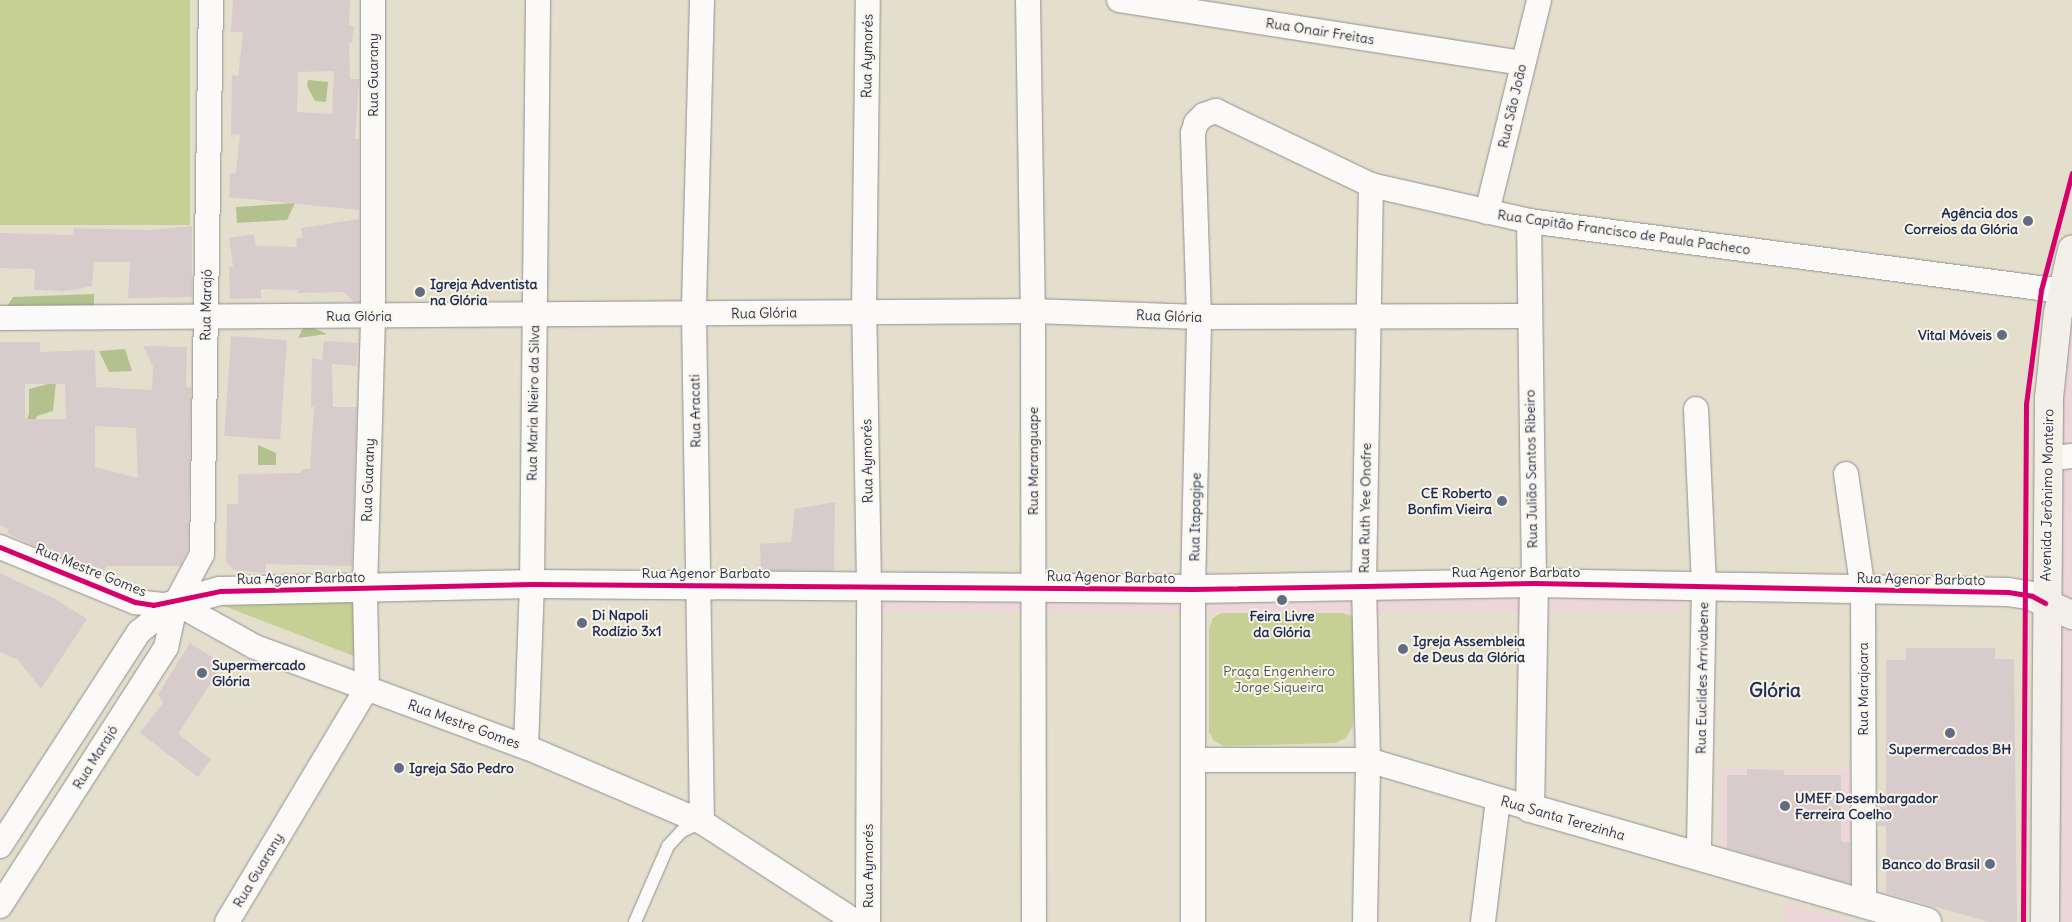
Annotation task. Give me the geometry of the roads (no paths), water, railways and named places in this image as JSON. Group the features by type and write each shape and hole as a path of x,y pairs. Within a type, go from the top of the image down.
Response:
{"main road":[{"name":"Avenida Jerônimo Monteiro","path":"2045,922 2045,603 2060,457 2052,355 2062,291 2072,250"},
{"path":"2045,603 2072,615"}],"street":[{"name":"Rua Marajó","path":"0,906 166,647 176,602 202,554 211,0"},
{"name":"Rua Guarany","path":"227,922 367,688 365,589 373,316 373,0"},
{"name":"Rua Maria Nieiro da Silva","path":"526,747 532,584 538,0"},
{"name":"Rua Aracati","path":"702,0 694,315 696,584 702,822"},
{"name":"Rua Aymorés","path":"868,0 864,311 869,585 868,922"},
{"name":"Rua Maranguape","path":"1028,0 1033,310 1034,922"},
{"name":"Rua Onair Freitas","path":"1119,0 1522,63"},
{"name":"Rua São João","path":"1487,212 1522,63 1539,0"},
{"name":"Rua Capitão Francisco de Paula Pacheco","path":"1204,115 1216,111 1371,185 1529,221 2062,291"},
{"name":"Rua Itapagipe","path":"1193,922 1193,590 1199,317 1193,133 1196,123 1204,115"},
{"name":"Rua Ruth Yee Onofre","path":"1365,922 1368,760 1364,584 1371,185"},
{"name":"Rua Julião Santos Ribeiro","path":"1529,221 1528,316 1534,583 1530,808"},
{"name":"Rua Glória","path":"0,318 694,315 1033,310 1199,317 1369,319 1528,316"},
{"name":"Rua Euclides Arrivabene","path":"1696,409 1704,586 1699,856"},
{"name":"Rua Marajoara","path":"1846,474 1863,590 1864,906"},
{"name":"Rua Mestre Gomes","path":"0,547 135,602 163,605 176,602 255,647 526,747 702,822 856,922"},
{"name":"Rua Agenor Barbato","path":"176,602 220,591 532,584 869,585 1193,590 1364,584 1534,583 2008,592 2032,596 2045,603"},
{"name":"Rua Marajó","path":"0,846 140,632 176,602"},
{"name":"Rua Santa Terezinha","path":"1193,760 1368,760 1864,906 1927,922"},
{"path":"1483,922 1498,799"}],"lane":[{"path":"635,922 668,846 682,832 702,822"}],"place":[{"name":"Agência dos Correios da Glória","path":"2028,221"},
{"name":"Igreja Adventista na Glória","path":"420,292"},
{"name":"Vital Móveis","path":"2002,335"},
{"name":"CE Roberto Bonfim Vieira","path":"1502,501"},
{"name":"Feira Livre da Glória","path":"1282,600"},
{"name":"Di Napoli Rodízio 3x1","path":"582,623"},
{"name":"Igreja Assembleia de Deus da Glória","path":"1403,649"},
{"name":"Supermercado Glória","path":"202,673"},
{"name":"Supermercados BH","path":"1950,733"},
{"name":"Igreja São Pedro","path":"399,768"},
{"name":"UMEF Desembargador Ferreira Coelho","path":"1785,806"},
{"name":"Banco do Brasil","path":"1990,864"}],"district":[{"name":"Glória","path":"1775,691"}],"park label":[{"name":"Praça Engenheiro Jorge Siqueira","path":"1279,680"}]}
